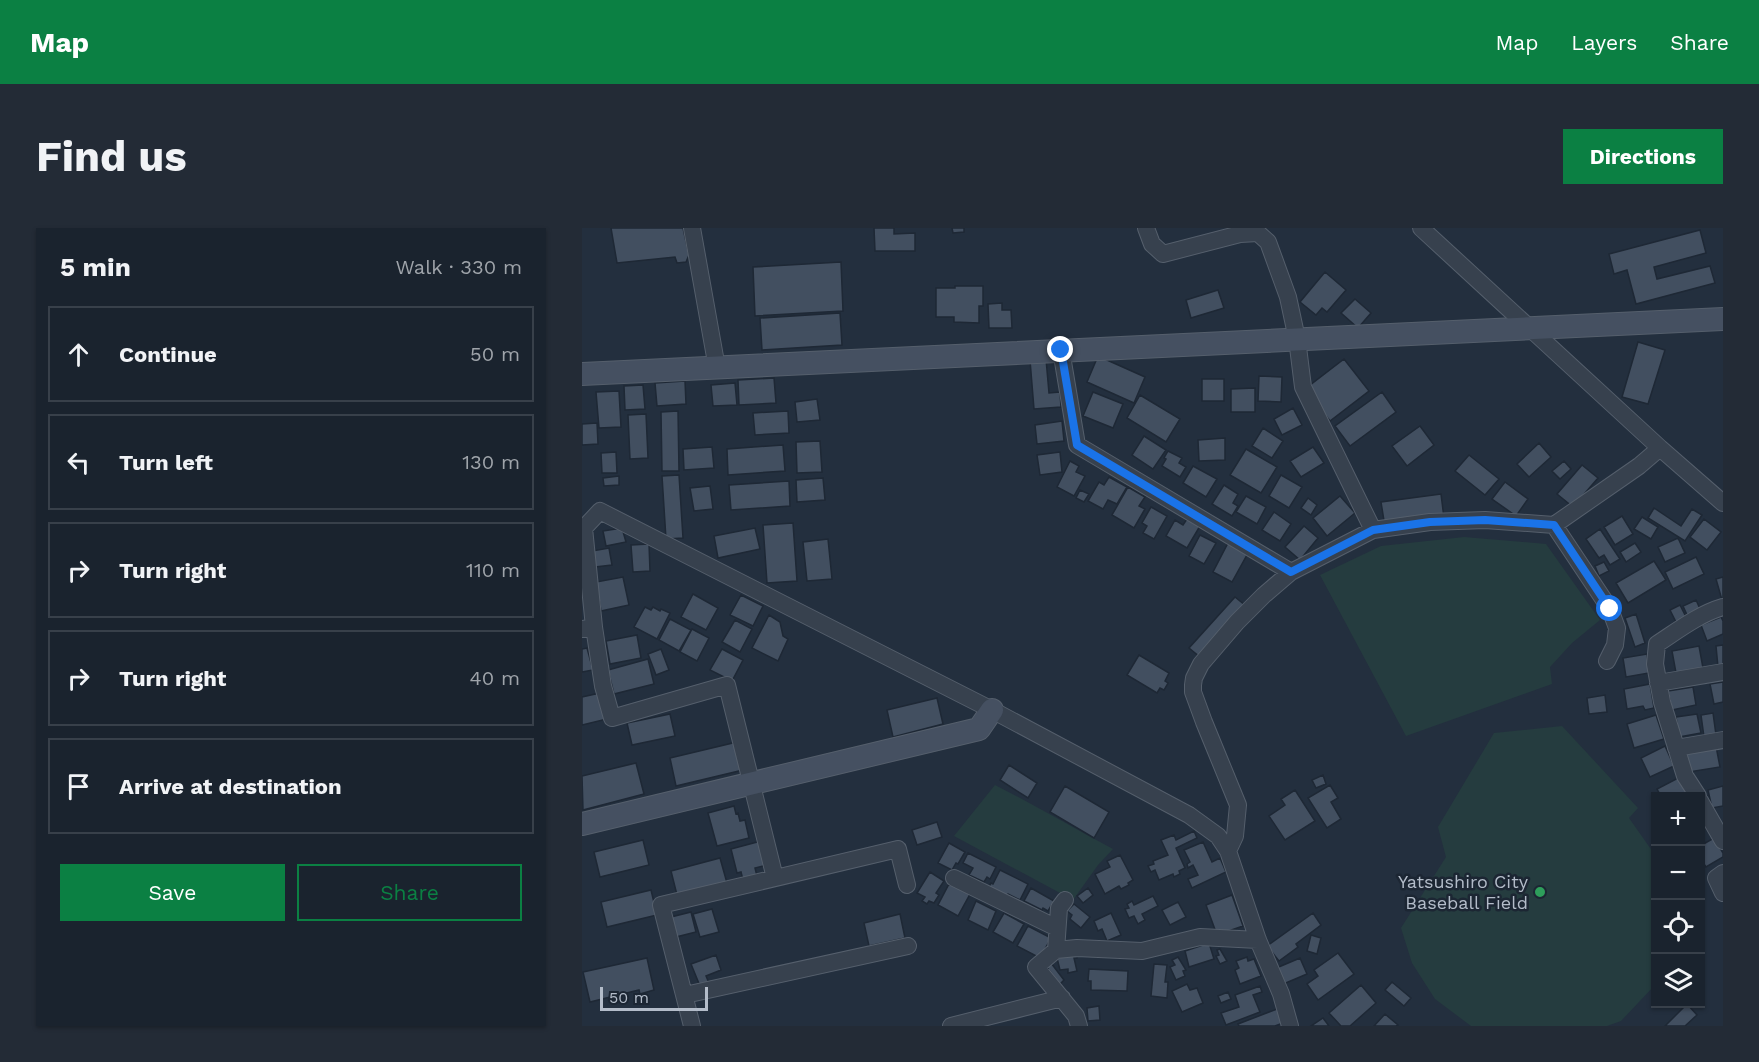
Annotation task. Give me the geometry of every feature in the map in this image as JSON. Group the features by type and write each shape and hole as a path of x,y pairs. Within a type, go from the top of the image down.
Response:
{"street":[{"path":"692,228 717,368"},
{"path":"1146,228 1152,244 1163,254 1240,234 1258,233 1268,242 1288,297 1297,339 1303,387 1373,530"},
{"path":"1421,228 1723,503"},
{"path":"582,374 1723,319"},
{"path":"1061,350 1077,445 1291,572"},
{"path":"1228,851 1234,836 1238,805 1193,692 1194,678 1201,664 1264,595 1291,572 1373,530 1430,522 1485,520 1554,525 1639,466 1660,448"},
{"path":"775,878 727,685 612,718 588,628 584,528 600,511 992,710 1189,815 1218,836 1228,851 1258,940 1281,994 1290,1026"},
{"path":"1554,525 1610,609 1617,628 1615,645 1607,661"},
{"path":"1695,792 1685,776 1662,702 1655,664 1657,645 1687,624 1714,609 1723,607"},
{"path":"1658,683 1723,672"},
{"path":"582,824 979,729 992,710"},
{"path":"1676,748 1723,740"},
{"path":"1705,807 1721,833"},
{"path":"692,1026 661,905 898,849 907,885"},
{"path":"1723,873 1716,878 1723,893"},
{"path":"954,878 1057,928"},
{"path":"1056,950 1059,908 1065,900"},
{"path":"1079,1026 1076,1016 1036,967 1056,950 1077,948 1142,951 1200,937 1258,940"},
{"path":"685,995 908,946"},
{"path":"951,1026 1062,998"}],"green space":[{"path":"1464,537 1546,544 1600,620 1572,643 1550,667 1552,684 1406,736 1320,575 1381,546"},
{"name":"Yatsushiro City Baseball Field","path":"1562,726 1638,808 1629,818 1651,849 1651,989 1621,1021 1607,1026 1471,1026 1435,999 1412,963 1401,928 1446,857 1438,827 1494,733"},
{"path":"995,785 1113,849 1098,865 1073,900 954,836"}],"building":[{"path":"611,228 683,228 689,255 686,262 677,263 675,257 617,263"},
{"path":"874,228 894,228 894,234 915,233 915,251 875,251"},
{"path":"952,228 964,228 964,232 953,233"},
{"path":"1700,230 1706,253 1654,267 1657,279 1710,266 1715,283 1636,304 1627,270 1614,274 1609,254"},
{"path":"841,262 843,311 755,316 753,267"},
{"path":"1325,272 1346,290 1327,312 1322,308 1316,315 1300,302"},
{"path":"955,286 983,286 983,306 979,306 979,323 954,322 954,317 936,317 936,288 955,288"},
{"path":"1218,290 1224,308 1191,318 1186,300"},
{"path":"1355,299 1371,313 1358,328 1341,313"},
{"path":"1002,303 1002,310 1011,310 1012,328 989,328 988,304"},
{"path":"840,313 842,345 762,350 760,318"},
{"path":"1638,342 1665,350 1648,404 1622,397"},
{"path":"1098,356 1145,377 1134,403 1087,382"},
{"path":"1046,359 1049,393 1060,392 1061,407 1034,409 1030,360"},
{"path":"1344,359 1369,391 1330,421 1305,389"},
{"path":"1259,376 1282,377 1281,402 1258,401"},
{"path":"774,378 776,403 739,405 738,380"},
{"path":"1202,379 1224,379 1224,401 1202,401"},
{"path":"685,381 686,404 657,406 655,383"},
{"path":"735,383 737,405 713,406 711,385"},
{"path":"643,385 645,409 625,410 624,386"},
{"path":"1255,388 1255,412 1231,412 1231,389"},
{"path":"619,391 621,427 599,428 596,392"},
{"path":"1093,392 1123,404 1113,428 1083,416"},
{"path":"1382,392 1396,412 1350,446 1335,426"},
{"path":"1140,395 1180,419 1166,442 1127,418"},
{"path":"817,399 820,420 797,422 795,402"},
{"path":"1293,408 1302,425 1282,435 1274,419"},
{"path":"678,411 679,471 662,471 661,412"},
{"path":"788,411 789,433 755,435 753,413"},
{"path":"646,414 648,458 630,459 628,415"},
{"path":"1062,421 1064,441 1037,444 1035,425"},
{"path":"597,423 598,444 582,445 582,424"},
{"path":"1420,426 1434,445 1407,466 1392,446"},
{"path":"1263,428 1283,441 1272,458 1252,446"},
{"path":"1144,436 1166,450 1153,469 1132,455"},
{"path":"1225,438 1225,460 1199,461 1198,440"},
{"path":"820,441 822,472 797,473 796,442"},
{"path":"1539,443 1551,457 1529,477 1517,464"},
{"path":"783,445 785,471 728,475 727,449"},
{"path":"712,447 714,468 684,470 683,449"},
{"path":"1313,447 1324,463 1301,477 1290,461"},
{"path":"1246,449 1277,467 1261,493 1230,475"},
{"path":"1168,451 1182,458 1179,463 1186,467 1180,477 1162,466"},
{"path":"616,452 617,473 602,473 601,453"},
{"path":"1060,452 1062,472 1040,475 1037,455"},
{"path":"1469,455 1499,479 1485,495 1455,471"},
{"path":"1070,461 1079,466 1076,472 1085,476 1074,496 1057,487"},
{"path":"1564,461 1571,469 1560,479 1552,471"},
{"path":"1582,465 1598,478 1573,507 1557,494"},
{"path":"1193,466 1217,479 1206,497 1183,483"},
{"path":"679,475 683,538 666,539 662,476"},
{"path":"1281,475 1302,487 1289,508 1269,496"},
{"path":"619,476 619,485 604,486 603,478"},
{"path":"1109,477 1127,487 1117,504 1108,500 1103,509 1088,501 1099,482 1104,485"},
{"path":"823,478 825,500 797,502 796,480"},
{"path":"789,481 790,506 731,510 729,485"},
{"path":"1505,482 1528,499 1516,516 1492,499"},
{"path":"1224,485 1238,494 1233,503 1238,506 1232,516 1212,504"},
{"path":"710,486 713,509 694,511 690,488"},
{"path":"1128,487 1145,497 1139,506 1145,509 1134,528 1112,515"},
{"path":"1080,490 1089,494 1084,502 1076,498"},
{"path":"1441,494 1444,518 1385,527 1381,502"},
{"path":"1246,496 1266,507 1257,524 1236,512"},
{"path":"1340,496 1355,513 1327,536 1313,518"},
{"path":"1308,498 1317,505 1311,515 1301,508"},
{"path":"1151,507 1167,516 1154,539 1143,533 1147,526 1142,523"},
{"path":"1654,508 1681,526 1692,509 1702,515 1685,541 1648,518"},
{"path":"1274,512 1291,524 1280,541 1262,530"},
{"path":"1622,516 1633,534 1615,545 1604,527"},
{"path":"1642,517 1658,527 1651,539 1634,529"},
{"path":"1187,519 1200,526 1187,548 1166,536 1175,520 1183,525"},
{"path":"1704,519 1721,532 1707,550 1690,537"},
{"path":"793,523 797,581 767,583 763,525"},
{"path":"1304,526 1318,538 1300,560 1285,547"},
{"path":"622,528 626,542 606,546 603,531"},
{"path":"755,528 760,549 718,558 714,536"},
{"path":"1600,529 1620,559 1610,565 1604,555 1599,558 1586,539"},
{"path":"1200,535 1216,543 1204,564 1189,556"},
{"path":"1678,538 1685,553 1665,562 1658,547"},
{"path":"828,539 832,579 807,581 803,542"},
{"path":"1228,543 1248,553 1232,582 1213,572"},
{"path":"1635,543 1641,552 1626,562 1620,552"},
{"path":"649,544 650,571 633,572 631,545"},
{"path":"609,548 612,565 595,567 592,551"},
{"path":"1696,557 1704,574 1673,589 1665,572"},
{"path":"1654,561 1666,580 1628,603 1616,583"},
{"path":"1604,562 1609,571 1599,576 1595,566"},
{"path":"623,577 629,605 601,611 596,582"},
{"path":"1723,577 1723,600 1722,600 1716,579"},
{"path":"693,594 718,608 706,630 681,617"},
{"path":"741,595 763,606 753,626 730,615"},
{"path":"1235,597 1246,606 1200,657 1189,648"},
{"path":"1696,600 1701,611 1688,617 1683,606"},
{"path":"1680,605 1687,619 1677,624 1670,610"},
{"path":"645,607 651,610 653,607 670,613 657,639 634,627"},
{"path":"1636,614 1645,643 1635,647 1625,618"},
{"path":"769,615 780,622 783,636 788,639 778,661 752,648"},
{"path":"1721,617 1723,634 1707,641 1701,625"},
{"path":"670,619 691,630 679,651 659,640"},
{"path":"735,620 752,629 740,652 722,642"},
{"path":"692,629 709,638 697,661 680,652"},
{"path":"637,635 641,658 610,664 606,641"},
{"path":"1723,645 1723,666 1718,667 1716,646"},
{"path":"1699,646 1703,668 1676,673 1672,651"},
{"path":"587,648 593,670 582,672 582,649"},
{"path":"661,649 669,670 656,675 648,654"},
{"path":"722,649 743,660 732,681 710,670"},
{"path":"1647,654 1649,673 1626,677 1623,658"},
{"path":"1139,655 1169,673 1165,681 1168,683 1164,690 1160,688 1157,693 1127,675"},
{"path":"648,659 654,684 614,694 608,670"},
{"path":"1723,682 1723,702 1714,704 1710,684"},
{"path":"1650,684 1654,708 1645,710 1643,706 1627,709 1624,689"},
{"path":"1693,687 1696,705 1672,710 1668,691"},
{"path":"600,693 607,719 582,725 582,697"},
{"path":"1605,695 1607,712 1589,714 1587,698"},
{"path":"937,698 943,724 893,737 887,710"},
{"path":"1713,713 1716,735 1704,737 1701,715"},
{"path":"670,714 675,736 632,745 627,723"},
{"path":"1697,714 1701,733 1679,737 1676,717"},
{"path":"1656,715 1664,739 1634,748 1627,724"},
{"path":"737,742 743,770 676,786 670,758"},
{"path":"1665,746 1674,766 1650,777 1641,758"},
{"path":"1716,746 1720,767 1689,772 1686,752"},
{"path":"636,763 644,794 583,810 582,776"},
{"path":"1009,765 1037,783 1028,798 1000,780"},
{"path":"1323,775 1326,784 1316,788 1312,780"},
{"path":"1680,777 1688,792 1659,792 1657,789"},
{"path":"1330,785 1338,798 1331,802 1341,819 1327,828 1308,798"},
{"path":"1065,786 1109,812 1094,838 1050,812"},
{"path":"1723,786 1723,806 1712,808 1708,790"},
{"path":"1295,790 1315,821 1285,840 1269,816 1285,805 1281,799"},
{"path":"734,806 740,821 745,820 749,838 717,846 708,813"},
{"path":"937,822 942,837 917,845 912,830"},
{"path":"1194,831 1197,838 1176,848 1185,868 1174,877 1173,874 1159,880 1155,870 1151,872 1148,866 1154,864 1153,861 1168,855 1161,840 1174,835 1176,840"},
{"path":"1714,838 1723,853 1723,857 1706,867 1705,866 1705,843"},
{"path":"643,840 649,865 600,877 594,852"},
{"path":"761,841 767,865 755,868 757,876 743,880 741,872 737,873 731,849"},
{"path":"1203,842 1212,862 1220,858 1226,872 1192,888 1188,879 1198,875 1193,865 1188,868 1187,864 1190,862 1184,850"},
{"path":"949,843 965,852 952,870 938,863"},
{"path":"968,853 996,867 990,879 987,877 984,882 969,875 973,868 963,863"},
{"path":"1120,855 1133,880 1121,889 1119,886 1105,894 1095,874 1110,867 1107,861"},
{"path":"720,858 727,883 677,895 671,871"},
{"path":"1000,870 1028,884 1020,900 1008,894 1005,900 987,891"},
{"path":"930,872 944,881 936,893 939,895 934,903 929,901 927,904 922,901 925,897 917,893"},
{"path":"949,884 970,894 958,916 938,905"},
{"path":"1031,888 1054,901 1048,911 1024,901"},
{"path":"1088,888 1093,895 1083,903 1077,896"},
{"path":"651,890 657,915 607,927 601,902"},
{"path":"1232,895 1243,926 1217,935 1206,905"},
{"path":"1153,896 1158,906 1142,914 1145,920 1138,924 1134,916 1129,918 1125,909 1129,908 1127,904 1132,901 1134,905"},
{"path":"976,901 996,911 988,930 968,920"},
{"path":"1178,902 1186,917 1170,925 1162,910"},
{"path":"1074,904 1090,917 1081,928 1070,919 1072,915 1067,911"},
{"path":"712,909 719,932 700,937 693,914"},
{"path":"691,912 696,932 676,937 671,917"},
{"path":"1004,913 1024,924 1013,943 993,932"},
{"path":"1111,913 1121,935 1107,941 1102,929 1098,931 1094,921"},
{"path":"1313,913 1321,925 1296,944 1298,947 1279,961 1267,946"},
{"path":"900,914 905,938 869,946 864,923"},
{"path":"1028,926 1051,938 1040,958 1017,946"},
{"path":"1311,935 1321,938 1317,954 1307,951"},
{"path":"1209,943 1214,959 1189,967 1185,951"},
{"path":"1220,949 1227,961 1220,964 1216,956 1219,955 1217,950"},
{"path":"1338,953 1354,974 1318,1000 1307,984 1318,976 1314,970"},
{"path":"1077,954 1077,958 1074,958 1077,971 1068,973 1068,969 1060,970 1057,958"},
{"path":"716,955 721,970 706,976 709,983 700,986 691,964"},
{"path":"1178,957 1186,970 1183,971 1185,976 1176,980 1170,967 1175,965 1172,960"},
{"path":"1247,957 1248,961 1254,959 1261,976 1240,984 1235,970 1239,968 1236,961"},
{"path":"647,958 654,990 640,994 639,990 590,1002 583,972"},
{"path":"1300,958 1307,974 1281,985 1274,969"},
{"path":"1051,963 1064,980 1060,984 1046,966"},
{"path":"1154,964 1167,965 1165,982 1168,982 1167,998 1151,996"},
{"path":"1089,969 1128,971 1127,991 1091,990 1091,981 1088,981"},
{"path":"1392,982 1411,998 1404,1006 1385,990"},
{"path":"1187,984 1190,990 1197,988 1203,1003 1182,1012 1172,991"},
{"path":"1361,985 1376,1003 1350,1026 1341,1026 1329,1013"},
{"path":"1260,986 1262,992 1253,995 1260,1012 1226,1025 1221,1013 1239,1007 1235,995"},
{"path":"1228,992 1231,999 1221,1003 1218,996"},
{"path":"1099,1006 1100,1020 1088,1021 1087,1008"},
{"path":"1683,1008 1691,1008 1697,1015 1685,1026 1665,1026"},
{"path":"1277,1009 1283,1023 1275,1026 1239,1026 1238,1024"},
{"path":"1385,1014 1398,1025 1374,1026"},
{"path":"1323,1018 1329,1026 1311,1026"}],"place":[{"name":"Yatsushiro City Baseball Field","path":"1540,892"}],"route":[{"path":"1061,350 1077,445 1291,572 1373,530 1430,522 1485,520 1554,525 1610,609"}]}
